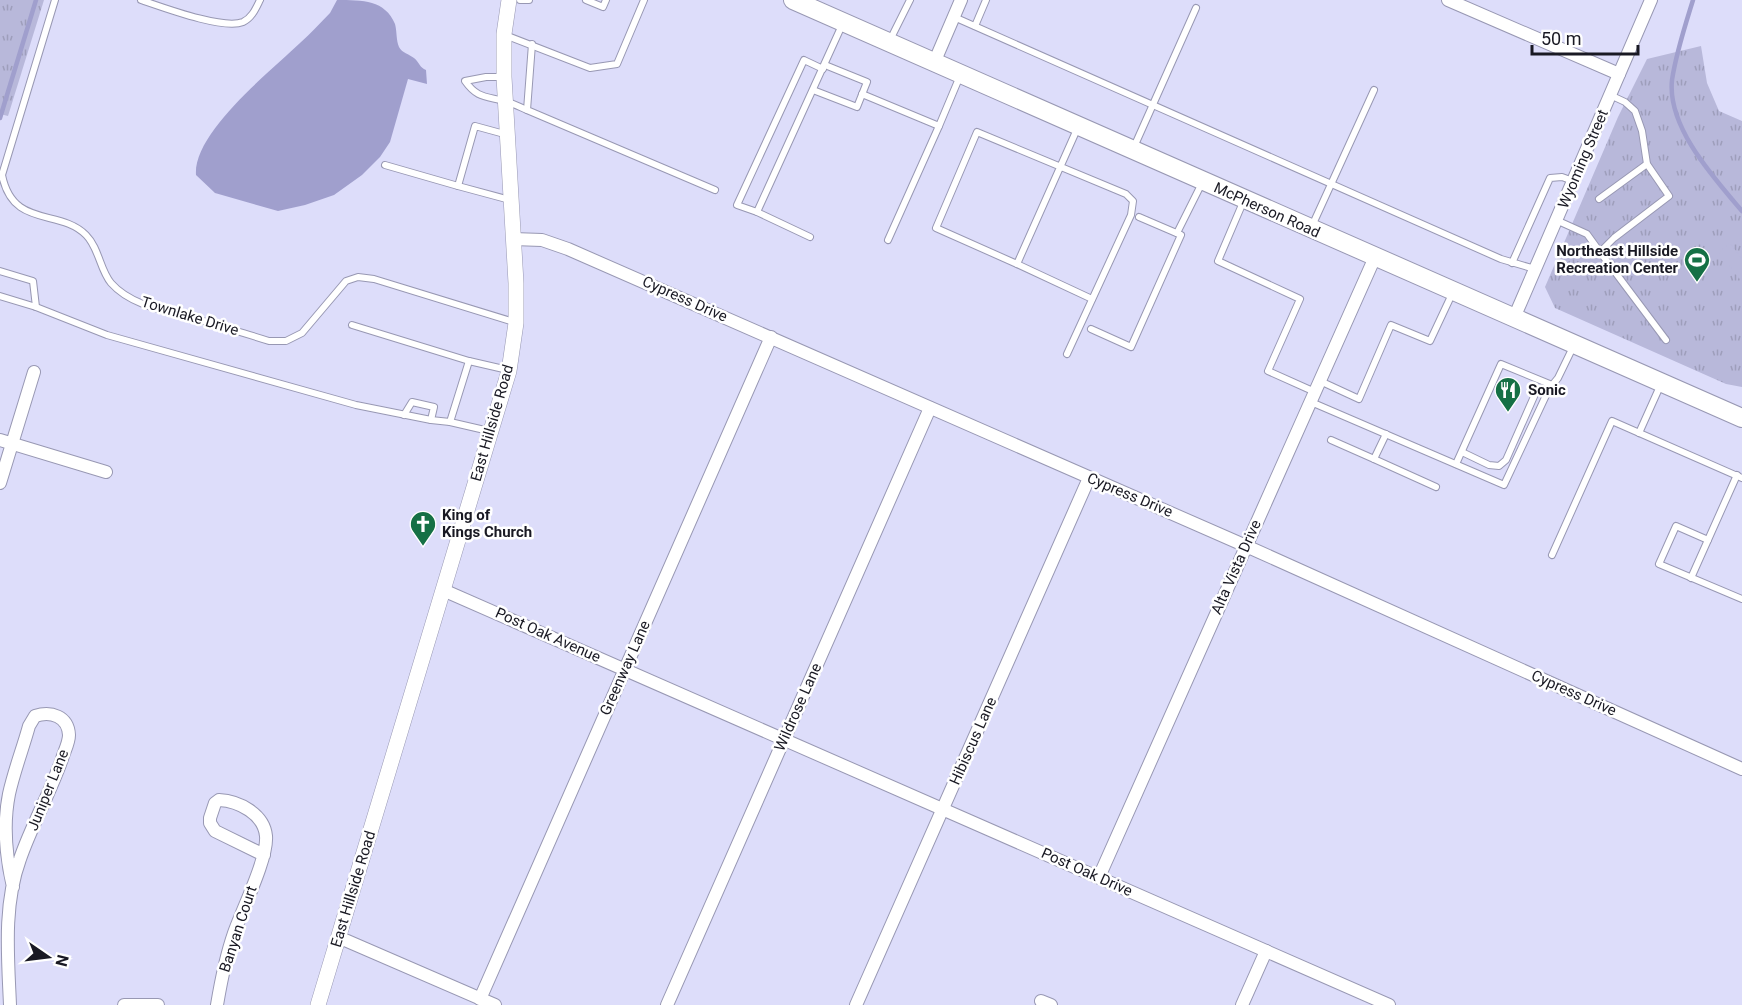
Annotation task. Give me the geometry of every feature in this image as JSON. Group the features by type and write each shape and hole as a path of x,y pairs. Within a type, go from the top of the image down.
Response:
{"main road":[{"name":"McPherson Road","path":"795,0 1742,418"}],"street":[{"name":"East Hillside Road","path":"318,1005 509,370 516,323 504,77 504,34 509,0"},
{"path":"934,63 961,0"},
{"path":"1448,0 1619,74"},
{"name":"Wyoming Street","path":"1514,318 1651,0"},
{"name":"Cypress Drive","path":"513,239 542,240 568,249 1246,546 1742,769"},
{"name":"Alta Vista Drive","path":"1099,877 1375,257"},
{"name":"Greenway Lane","path":"480,999 771,337"},
{"path":"0,483 6,442 34,372"},
{"name":"Wildrose Lane","path":"667,1005 930,408"},
{"path":"6,442 106,472"},
{"name":"Hibiscus Lane","path":"856,1005 1089,477"},
{"name":"Post Oak Avenue","path":"443,590 784,739"},
{"name":"Juniper Lane","path":"10,1005 7,933 19,860 55,780 69,737 68,726 62,718 55,714 45,713 35,716 29,726 9,795 6,827 7,862 14,887"},
{"name":"Post Oak Drive","path":"784,739 1389,1005"},
{"name":"Banyan Court","path":"216,1005 233,935 264,855 266,836 261,820 249,808 219,800 215,803 210,823 215,831 264,855"},
{"path":"338,938 365,947 495,1005"},
{"path":"1242,1005 1266,951"},
{"path":"124,1005 158,1005"}],"lane":[{"name":"Townlake Drive","path":"55,0 2,176 5,188 12,199 28,211 71,225 86,235 102,262 110,282 123,294 144,303 269,340 286,341 302,333 346,282 358,278 374,279 516,323"},
{"path":"141,0 226,24 242,22 252,16 260,0"},
{"path":"520,0 528,0"},
{"path":"586,0 603,7 606,0"},
{"path":"504,34 590,68 617,64 644,0"},
{"path":"889,43 910,0"},
{"path":"975,26 986,0"},
{"path":"1133,151 1196,8"},
{"path":"954,17 1512,263 1535,270"},
{"path":"757,212 844,23"},
{"path":"527,111 532,44"},
{"path":"810,237 737,205 804,60 867,82 857,107 813,90"},
{"path":"888,240 960,74"},
{"path":"504,77 486,76 465,81 472,92 487,98 506,101 715,190"},
{"path":"1310,229 1374,90"},
{"path":"862,94 939,126"},
{"path":"1600,252 1614,238 1670,196 1647,164 1639,118 1631,107 1610,95"},
{"path":"458,186 475,126 508,135"},
{"path":"1017,264 1078,126"},
{"path":"1067,354 1131,214 1133,201 1126,194 1061,165 977,132 936,228 1092,299"},
{"path":"1599,199 1647,164"},
{"path":"385,165 511,200"},
{"path":"1512,263 1550,178 1562,177 1573,181"},
{"path":"1177,233 1203,181"},
{"path":"1244,200 1218,261 1300,299 1268,371 1315,391 1386,434 1504,485 1550,387 1558,378 1575,344"},
{"path":"1091,329 1131,347 1181,235 1139,217"},
{"path":"1556,220 1587,234 1666,340"},
{"path":"0,271 33,281 36,307"},
{"path":"1315,391 1359,399 1391,325 1430,341 1453,291"},
{"path":"0,296 36,307 107,335 356,405 490,431"},
{"path":"352,325 469,361 509,370"},
{"path":"450,422 469,361"},
{"path":"1456,464 1502,364 1550,387"},
{"path":"1639,433 1662,383"},
{"path":"1462,452 1489,465 1499,466 1506,460 1536,392 1550,387"},
{"path":"404,416 412,402 434,407 431,420"},
{"path":"1552,555 1611,421 1740,477 1691,578"},
{"path":"1374,459 1386,434"},
{"path":"1331,440 1436,487"},
{"path":"1708,540 1676,526 1659,564 1742,599"}],"green space":[{"path":"0,0 44,0 8,116 0,114"},
{"path":"1701,46 1707,83 1719,111 1742,121 1742,387 1726,384 1555,308 1545,287 1618,117 1647,59"},
{"path":"1730,243 1742,259 1742,282 1719,252"}],"shaded area":[{"path":"337,0 364,1 385,10 395,24 399,47 426,70 427,84 408,79 390,142 380,157 362,175 334,195 278,211 215,193 196,175 198,158 207,140 236,103 304,40 330,13"}],"waterway":[{"path":"0,118 36,0"},
{"path":"1693,0 1676,60 1672,80 1672,98 1677,116 1695,151 1742,211"}],"place":[{"name":"Northeast Hillside Recreation Center","path":"1697,283"},
{"name":"Sonic","path":"1508,413"},
{"name":"King of Kings Church","path":"423,547"}]}
